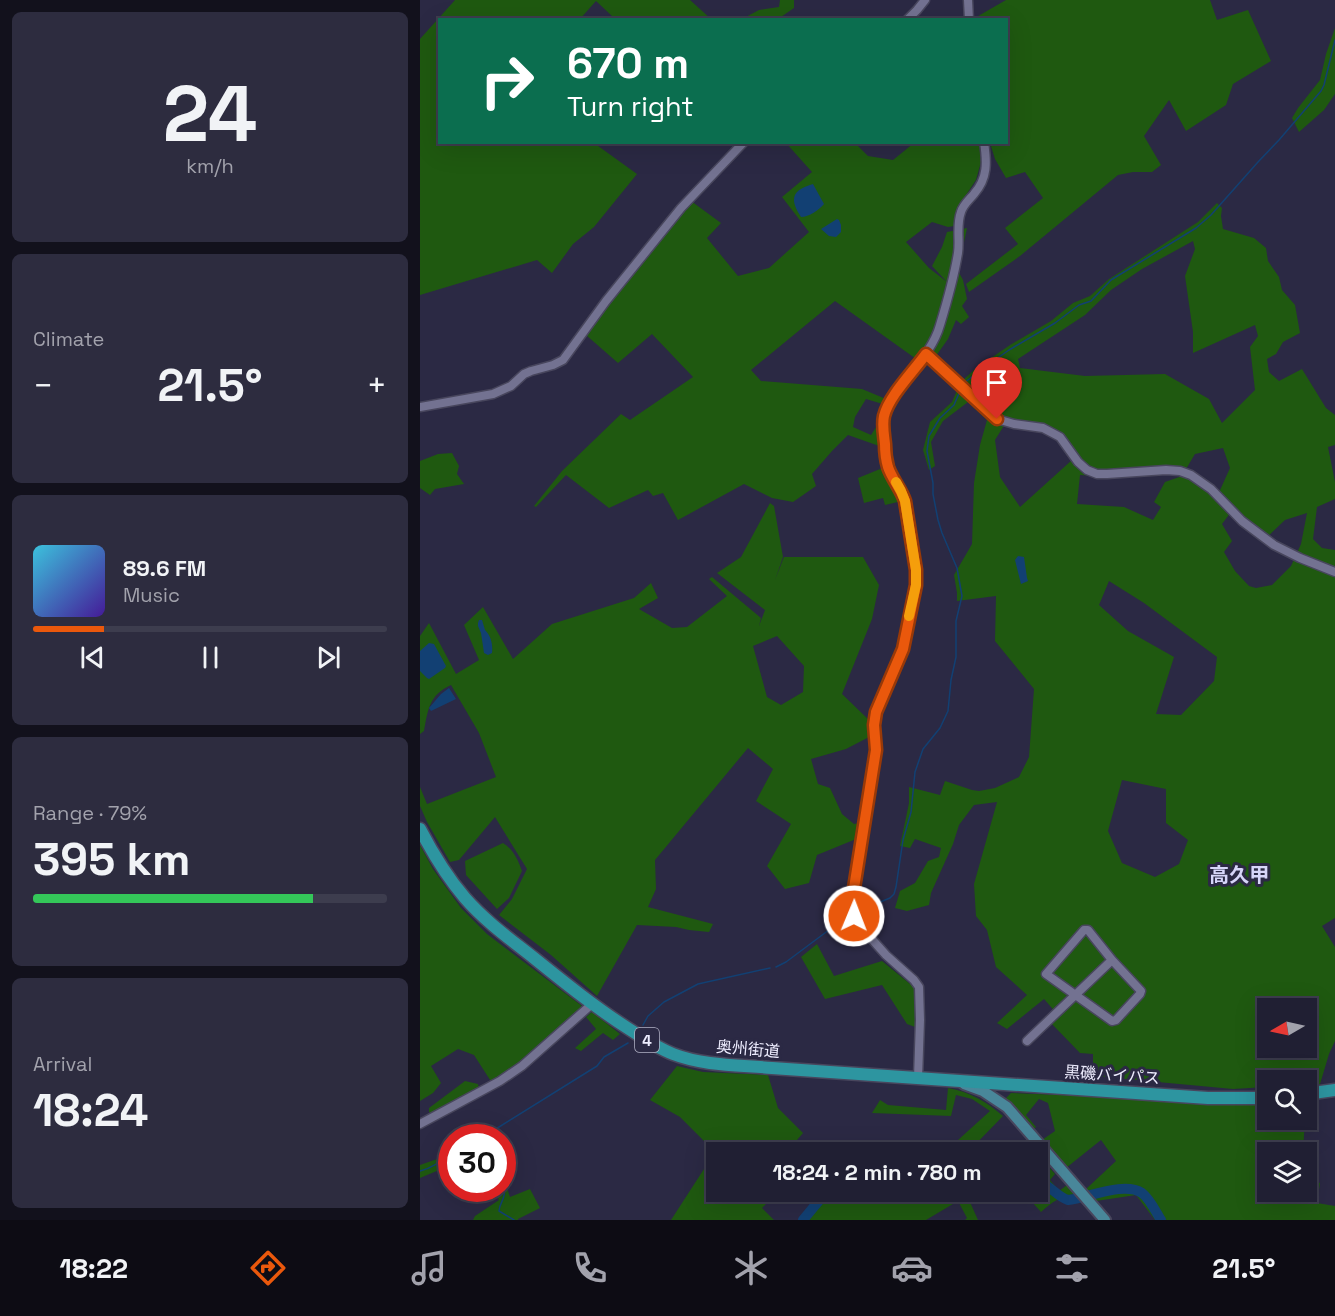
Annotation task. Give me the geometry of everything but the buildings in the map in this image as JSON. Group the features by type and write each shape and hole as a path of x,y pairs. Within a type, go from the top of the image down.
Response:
{"highway":[{"name":"奥州街道","path":"420,829 435,856 466,900 493,926 610,1018 659,1048 694,1060 715,1064 955,1081"},
{"name":"黒磯バイパス","path":"955,1081 1208,1098 1257,1098"},
{"path":"1317,1092 1335,1090"}],"main road":[{"name":"奥州街道","path":"955,1081 983,1091 1007,1107 1105,1220"},
{"path":"1007,1107 1002,1095 1006,1089 1015,1086"}],"street":[{"path":"909,18 925,0"},
{"path":"968,0 969,18"},
{"path":"420,407 493,394 511,386 524,374 563,360 606,301 674,216 742,144"},
{"path":"918,1078 919,987 879,948 856,921 851,907 876,750 874,725 876,712 903,649 916,585 916,570 905,501 889,471 883,428 887,408 893,397 926,354 938,332 957,255 959,218 964,206 978,190 986,171 984,144"},
{"path":"926,354 997,419 1043,428 1060,437 1078,462 1087,470 1097,474 1166,470 1191,474 1211,489 1242,521 1274,545 1335,572"},
{"path":"1084,930 1088,930 1112,960 1141,991 1116,1020 1112,1021 1076,995 1043,978 1084,930"},
{"path":"1027,1041 1112,960"},
{"path":"420,1124 500,1081 522,1066 592,1004"}],"green space":[{"path":"455,0 690,0 710,18 611,18 612,16 596,1 581,18 439,18"},
{"path":"780,0 794,0 794,8 779,18 744,18 759,10 779,7"},
{"path":"1006,0 1210,0 1217,20 1248,10 1271,61 1233,84 1226,105 1186,131 1169,100 1144,136 1161,165 1152,172 1118,175 1020,256 969,292 966,284 1018,244 1005,228 1043,198 1025,172 1006,178 995,159 990,144 1008,144 1008,18 975,18"},
{"path":"438,19 438,144 595,144 637,174 594,227 573,244 552,273 537,260 420,295 420,39"},
{"path":"1335,28 1335,94 1324,110 1299,132 1292,118 1320,80"},
{"path":"787,144 856,144 868,156 893,160 913,144 979,144 981,162 976,180 958,207 954,226 948,227 932,222 906,242 929,268 947,282 932,266 947,232 967,228 958,271 963,280 967,299 962,306 969,317 961,324 956,320 948,339 936,356 962,381 1010,345 1051,321 1073,303 1090,296 1109,279 1198,222 1217,203 1222,208 1223,229 1254,238 1266,248 1268,261 1279,277 1282,290 1295,305 1300,333 1283,342 1276,354 1267,359 1269,372 1279,381 1302,369 1326,408 1335,415 1335,445 1328,447 1335,482 1335,499 1317,507 1313,539 1322,548 1335,550 1335,918 1322,926 1335,947 1335,1041 1320,1084 1317,1084 1317,1070 1257,1070 1257,1088 1233,1089 1093,1076 1093,1054 1080,1053 1050,1022 1058,1015 1044,999 1007,1029 997,1023 1027,995 996,967 987,930 976,916 974,884 997,802 974,805 959,825 931,893 929,905 907,911 895,908 900,891 915,883 928,861 939,857 941,848 915,839 910,848 900,846 909,803 909,787 940,795 945,781 979,791 995,788 1019,777 1029,757 1034,689 995,641 996,596 957,601 954,575 972,544 974,483 980,445 987,420 968,402 943,421 931,442 935,466 929,470 923,450 930,422 952,402 958,388 926,358 919,361 835,301 751,370 761,381 862,389 886,399 886,405 866,399 855,417 853,427 871,435 878,424 881,424 882,447 848,435 812,474 816,486 793,502 772,498 744,484 678,520 663,493 653,496 648,490 609,508 566,475 536,507 534,506 562,471 621,414 630,420 693,377 652,334 618,363 586,335 610,299 691,201 721,223 707,238 738,276 769,268 809,232 782,197 812,172","holes":["1193,241 1195,249 1185,276 1193,332 1193,353 1255,325 1258,336 1250,347 1255,390 1222,423 1209,399 1165,374 1085,376 1020,368 1018,359 1085,315 1111,290 1142,269","1005,424 1043,431 1058,440 1072,460 1020,507 1000,477 995,440","1223,448 1230,468 1216,499 1201,483 1185,475 1165,482 1154,502 1161,507 1153,520 1124,507 1077,504 1080,475 1095,476 1186,469 1195,454","1231,512 1264,540 1285,520 1307,513 1301,544 1291,566 1272,585 1256,588 1249,586 1235,571 1224,552 1232,541 1222,524","1109,581 1144,603 1217,657 1214,681 1181,715 1156,714 1174,657 1128,631 1099,605","1122,780 1166,789 1166,823 1188,840 1179,864 1155,877 1122,863 1108,831"]},
{"path":"452,453 459,466 457,474 464,484 435,489 430,495 420,488 420,461 438,454"},
{"path":"885,467 902,501 885,505 883,498 864,503 858,478"},
{"path":"770,503 774,506 783,557 775,580 784,557 863,557 879,585 872,619 842,694 870,721 871,736 846,749 811,759 818,784 830,788 842,814 854,824 863,822 861,837 817,855 809,883 785,889 767,866 791,824 756,801 773,769 748,748 655,860 656,889 648,907 713,924 709,932 637,925 597,996 551,955 499,915 512,899 527,869 495,817 459,860 450,862 427,822 420,806 420,787 427,804 496,777 479,733 451,685 434,698 428,710 424,731 420,734 420,636 429,623 456,674 479,660 464,625 483,607 513,659 552,624 634,598 651,583 658,598 639,609 672,628 687,627 727,596 709,579 712,577 761,618 759,626 765,610 717,573 741,557","holes":["777,636 804,666 803,692 781,705 767,697 753,646"]},
{"path":"503,843 513,852 522,871 509,898 497,909 466,875 465,861"},
{"path":"420,845 433,869 461,908 487,934 582,1006 558,1033 514,1069 492,1083 474,1055 458,1049 431,1066 441,1083 433,1093 420,1101"},
{"path":"817,944 834,976 882,961 915,988 915,1027 907,1024 882,985 825,999 801,957"},
{"path":"592,1012 620,1034 613,1040 603,1033 581,1051 575,1048 596,1029 586,1017"},
{"path":"677,1066 703,1072 768,1075 778,1108 803,1133 795,1142 706,1143 680,1117 650,1100"},
{"path":"465,1081 478,1084 479,1089 433,1114 429,1112 429,1108"},
{"path":"948,1088 978,1098 1003,1116 978,1142 956,1142 990,1111 972,1099 956,1095 951,1116 872,1113 880,1100 888,1105 946,1110"},
{"path":"1011,1093 1110,1097 1206,1105 1257,1103 1257,1130 1304,1130 1304,1142 1257,1142 1257,1202 1317,1202 1317,1182 1320,1183 1317,1203 1335,1206 1335,1220 1155,1220 1136,1195 1096,1201 1086,1189 1116,1161 1101,1140 1066,1168 1048,1147 1048,1142 1042,1140 1055,1131 1048,1103 1039,1099 1026,1115 1036,1127 1033,1130 1012,1108 1006,1098"},
{"path":"438,1159 438,1170 420,1178 420,1165"},
{"path":"706,1166 706,1202 768,1202 762,1208 774,1220 671,1220"},
{"path":"1048,1166 1055,1174 1050,1180 1059,1191 1067,1185 1074,1194 1056,1200 1041,1212 1032,1202 1048,1202"},
{"path":"530,1189 540,1208 518,1220 473,1220 475,1216 496,1202 516,1202 516,1195"},
{"path":"813,1202 956,1202 926,1220 799,1220"},
{"path":"959,1202 970,1202 978,1220 965,1220 967,1218"}],"water":[{"path":"813,184 824,204 814,213 801,217 795,205 795,196 801,189"},
{"path":"837,219 841,225 841,232 836,237 829,236 821,229"},
{"path":"1018,556 1024,557 1028,581 1021,584 1015,560"},
{"path":"479,620 482,620 491,640 492,653 488,655 484,653 478,626"},
{"path":"429,643 434,644 446,666 429,679 420,671 420,651"},
{"path":"449,688 456,699 431,711 429,708"}],"waterway":[{"path":"963,384 1009,350 1055,323 1079,305 1091,301 1111,280 1196,228 1211,215 1321,91 1335,40"},
{"path":"858,911 890,898 894,894 903,840 911,812 915,772 923,749 940,728 948,711 956,657 956,621 962,596 957,568 938,520 927,451 929,436 940,418 954,405 960,391"},
{"path":"776,967 849,915"},
{"path":"643,1025 648,1016 664,1002 698,984 770,968"},
{"path":"504,1124 597,1066 604,1057 628,1043"},
{"path":"420,1171 438,1163"},
{"path":"1048,1187 1068,1200 1116,1189 1134,1190 1142,1193 1148,1199 1161,1220"},
{"path":"502,1202 499,1211 514,1220"},
{"path":"803,1220 818,1202"}],"slow traffic":[{"path":"896,482 905,501 916,570 916,585 909,616"}],"district":[{"name":"高久甲","path":"1239,875"}],"route":[{"path":"854,916 851,907 876,750 874,725 876,712 903,649 916,585 916,570 905,501 889,471 886,460 884,418 893,397 926,354 997,419"}]}
